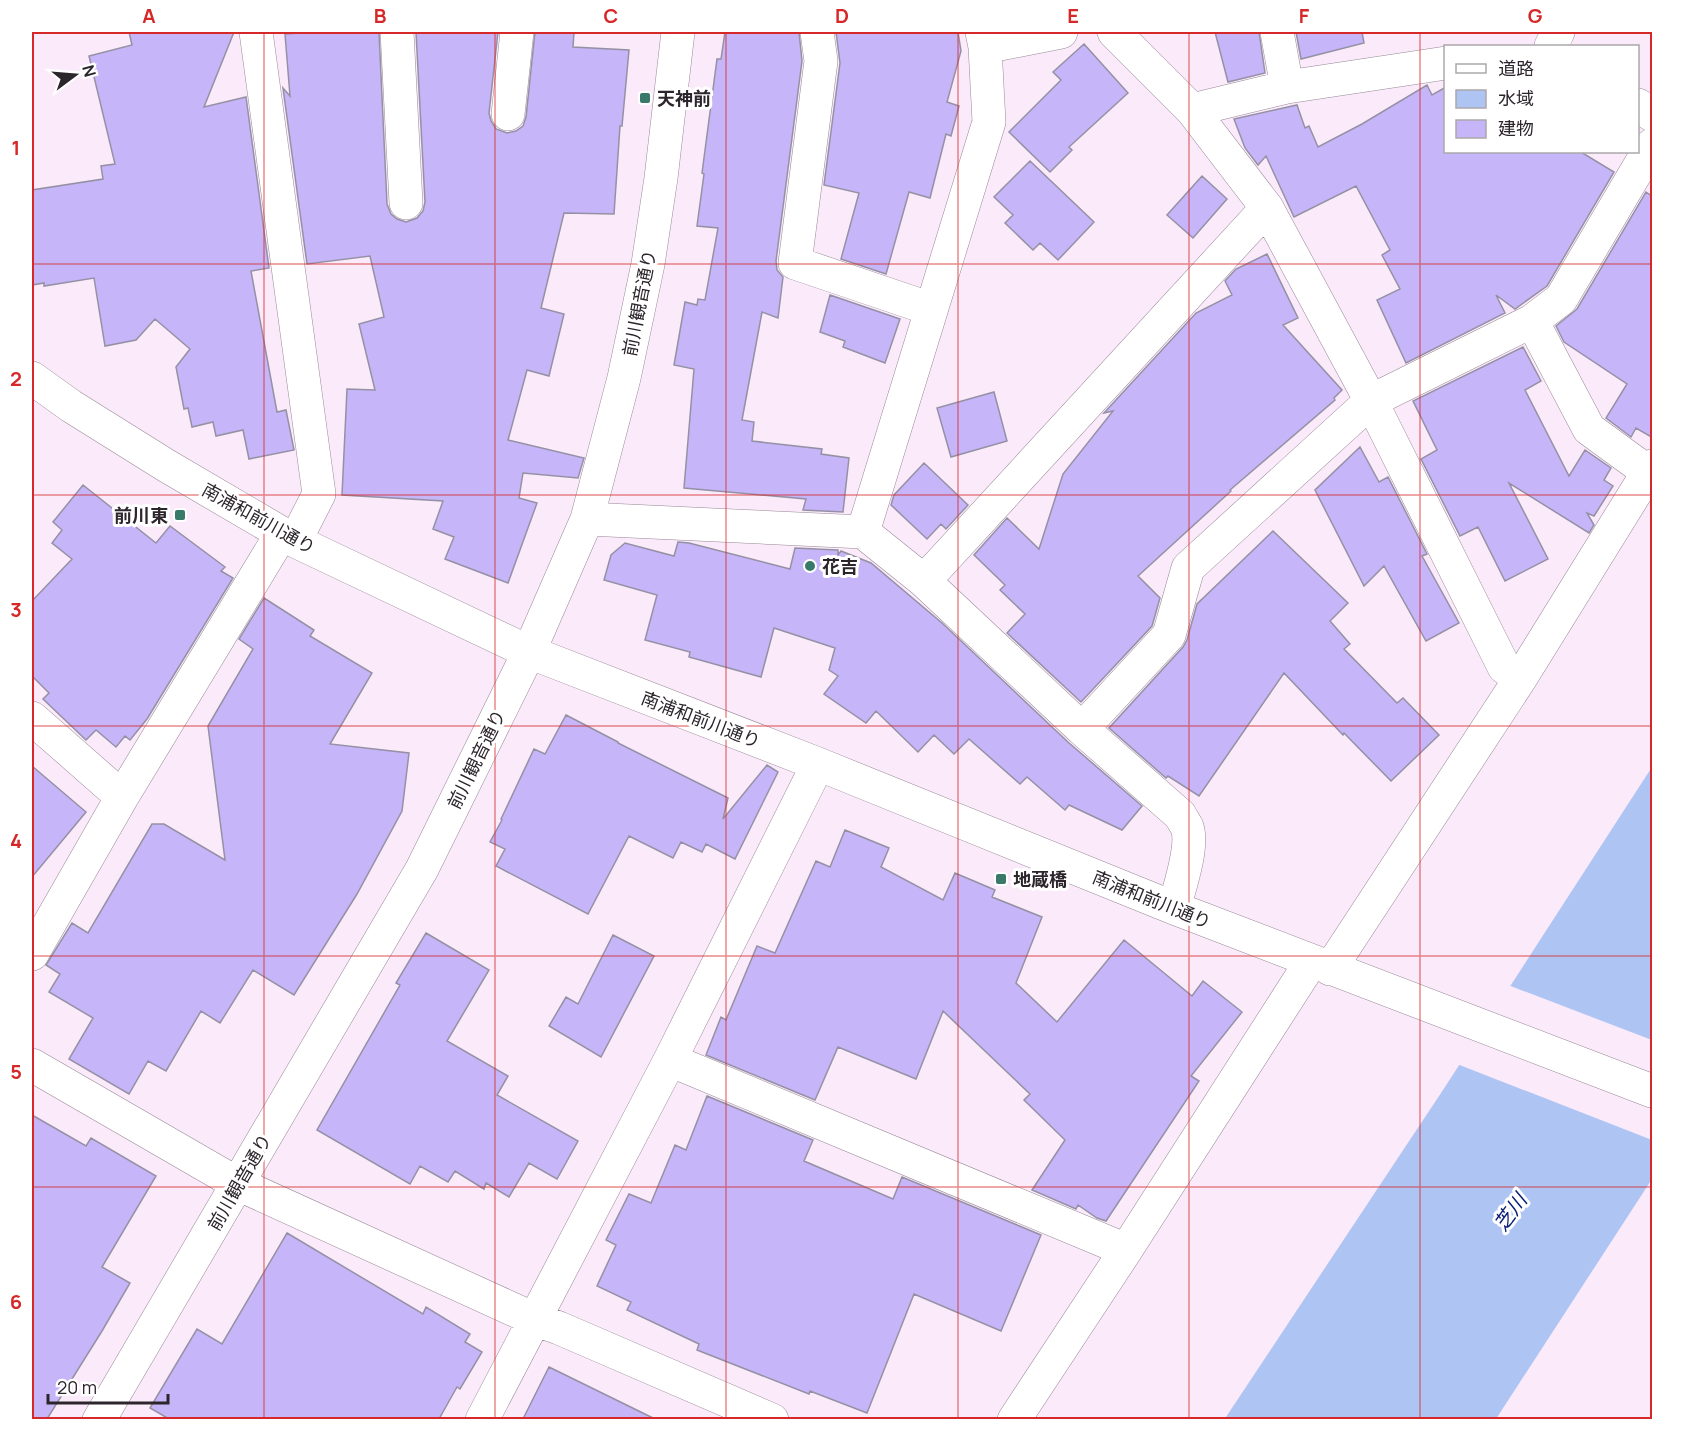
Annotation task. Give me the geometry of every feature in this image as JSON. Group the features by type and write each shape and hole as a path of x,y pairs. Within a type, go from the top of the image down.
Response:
{"street":[{"path":"32,954 122,797 288,537 318,494 256,32"},
{"path":"397,32 406,203"},
{"path":"508,114 517,32"},
{"name":"前川観音通り","path":"99,1419 422,869 529,652 587,519 624,378 648,264 661,178 678,32"},
{"path":"817,32 821,61 795,263 931,309"},
{"path":"863,532 989,122 984,39 1061,32"},
{"path":"1114,32 1192,110 1267,208 1371,401 1504,667 1520,679"},
{"path":"1277,32 1287,87"},
{"path":"1192,110 1287,87 1444,63"},
{"path":"1639,106 1653,115"},
{"path":"1082,729 1169,635 1188,568 1371,401 1532,321 1561,299 1653,146"},
{"path":"924,581 1267,208"},
{"path":"1014,1419 1126,1250 1520,679 1650,469 1589,429 1532,321"},
{"name":"南浦和前川通り","path":"32,378 71,406 167,466 288,537 529,652 818,764 1174,908 1653,1091"},
{"path":"587,519 863,532 924,581 1082,729 1180,815 1188,829 1189,839 1185,870 1174,908"},
{"path":"32,718 122,797"},
{"path":"482,1419 670,1060 818,764"},
{"path":"670,1060 1126,1250"},
{"path":"32,1065 238,1184 534,1319 772,1419"}],"water":[{"name":"芝川","path":"1652,767 1652,1179 1496,1419 1224,1420 1445,1087"}],"pier":[{"path":"1508,985 1652,1040 1652,1140 1457,1064"}],"building":[{"path":"129,32 234,32 204,107 246,97 269,268 251,271 277,412 286,410 294,450 249,459 243,430 216,436 213,422 192,427 188,408 184,409 176,367 190,349 155,319 136,340 105,346 94,278 44,286 44,283 32,285 32,190 103,179 101,166 115,164 89,56 132,45"},
{"path":"379,32 387,204 391,214 406,222 417,218 423,211 425,202 416,32 498,32 489,113 496,129 507,133 523,126 526,117 535,32 574,32 573,47 629,50 622,126 620,126 614,214 564,213 541,308 564,314 549,376 527,370 508,440 584,458 578,478 523,473 519,498 537,503 508,583 445,559 454,537 433,529 443,501 342,495 347,389 375,390 359,324 384,317 370,256 307,264 283,88 290,96 285,34"},
{"path":"725,32 799,32 802,61 776,261 777,270 783,277 778,318 762,312 742,420 754,422 752,441 822,449 821,454 849,458 843,512 803,510 806,499 684,488 694,369 674,365 685,302 697,305 698,299 705,300 718,228 697,226 717,59 721,59"},
{"path":"836,32 958,32 961,51 947,102 959,106 951,136 946,134 930,198 909,192 886,274 841,259 859,193 824,185 840,63"},
{"path":"1215,32 1259,32 1265,73 1228,82"},
{"path":"1296,32 1362,32 1364,43 1301,59"},
{"path":"1084,44 1128,93 1069,147 1072,150 1050,172 1009,132 1061,80 1053,72"},
{"path":"1427,85 1432,95 1444,88 1444,153 1583,153 1614,172 1547,286 1515,309 1496,295 1505,313 1406,363 1377,300 1400,289 1382,255 1390,250 1356,186 1294,217 1266,156 1258,165 1245,148 1234,119 1297,105 1305,128 1309,126 1318,147"},
{"path":"1030,161 1094,222 1058,260 1040,243 1033,250 1005,223 1013,215 994,197"},
{"path":"1202,176 1227,199 1193,238 1167,215"},
{"path":"1646,192 1653,197 1653,438 1636,428 1631,437 1606,418 1627,384 1564,342 1556,326 1577,309"},
{"path":"1267,254 1298,318 1283,325 1342,390 1334,398 1335,400 1230,490 1138,576 1160,598 1152,626 1081,702 1007,633 1025,614 1000,590 1005,585 974,555 1007,518 1039,549 1063,474 1113,411 1104,413 1196,313 1232,295 1225,281 1236,269"},
{"path":"830,295 900,319 885,363 843,347 845,341 820,332"},
{"path":"1523,347 1541,381 1525,390 1569,476 1585,450 1611,468 1604,480 1613,486 1594,516 1587,513 1594,525 1589,533 1509,483 1548,559 1505,581 1478,527 1460,536 1421,459 1437,450 1413,401"},
{"path":"994,392 1007,441 951,457 937,408"},
{"path":"1360,447 1379,482 1388,477 1427,554 1422,556 1459,623 1426,641 1384,566 1364,586 1315,490"},
{"path":"924,463 968,505 946,529 941,524 927,539 891,505 894,495"},
{"path":"83,485 156,543 170,526 225,567 221,571 233,578 147,719 130,740 125,736 116,747 96,730 86,740 43,699 49,693 32,676 32,601 72,559 52,543 62,530 53,522"},
{"path":"1273,531 1348,603 1330,621 1350,644 1344,649 1397,703 1403,698 1439,735 1391,781 1284,673 1199,796 1168,776 1166,778 1109,728 1183,647 1197,604"},
{"path":"678,542 790,569 795,548 838,550 838,555 841,551 871,563 942,623 1069,743 1142,806 1122,830 1069,805 1065,810 1027,777 1020,784 969,739 954,754 934,735 918,752 876,711 866,723 824,694 838,676 829,670 835,648 774,628 761,677 689,657 690,652 645,640 657,595 604,580 611,555 625,543 674,556"},
{"path":"264,598 314,630 310,636 372,673 330,744 409,753 402,811 357,894 294,995 253,970 220,1023 201,1011 166,1071 148,1061 129,1094 69,1059 93,1018 49,992 60,974 46,965 72,923 88,933 152,824 164,824 225,860 208,726 253,649 239,639"},
{"path":"566,715 728,798 723,819 767,765 778,772 735,859 706,844 702,852 681,842 673,858 629,836 588,914 496,866 505,849 490,842 534,749 545,754"},
{"path":"32,766 86,812 32,877"},
{"path":"845,830 889,848 881,867 943,900 955,873 995,890 992,897 1042,917 1016,983 1057,1022 1124,940 1192,996 1203,981 1242,1012 1191,1076 1199,1081 1106,1221 1097,1218 1078,1205 1076,1209 1032,1190 1065,1140 1024,1100 1030,1094 943,1011 916,1079 838,1047 815,1100 706,1055 721,1017 726,1020 757,946 775,953 816,861 830,867"},
{"path":"426,933 489,970 447,1041 508,1076 497,1095 578,1141 557,1179 529,1163 509,1197 486,1183 484,1189 455,1171 448,1182 420,1166 410,1184 317,1130 400,985 396,983"},
{"path":"613,935 654,956 601,1057 549,1026 566,997 578,1004"},
{"path":"707,1096 813,1140 804,1161 893,1199 902,1177 1041,1235 1001,1331 914,1294 867,1413 810,1391 809,1394 697,1350 699,1344 627,1310 631,1302 597,1286 616,1245 606,1240 629,1194 651,1203 675,1145 686,1150"},
{"path":"32,1115 86,1146 91,1138 156,1176 102,1267 130,1283 47,1419 32,1419"},
{"path":"287,1233 423,1314 426,1307 470,1334 465,1342 482,1352 460,1389 457,1387 439,1419 169,1419 150,1408 197,1329 222,1344"},
{"path":"549,1367 655,1419 523,1419"}],"place":[{"name":"天神前","path":"645,98"},
{"name":"前川東","path":"180,515"},
{"name":"花吉","path":"810,566"},
{"name":"地蔵橋","path":"1001,879"}]}
